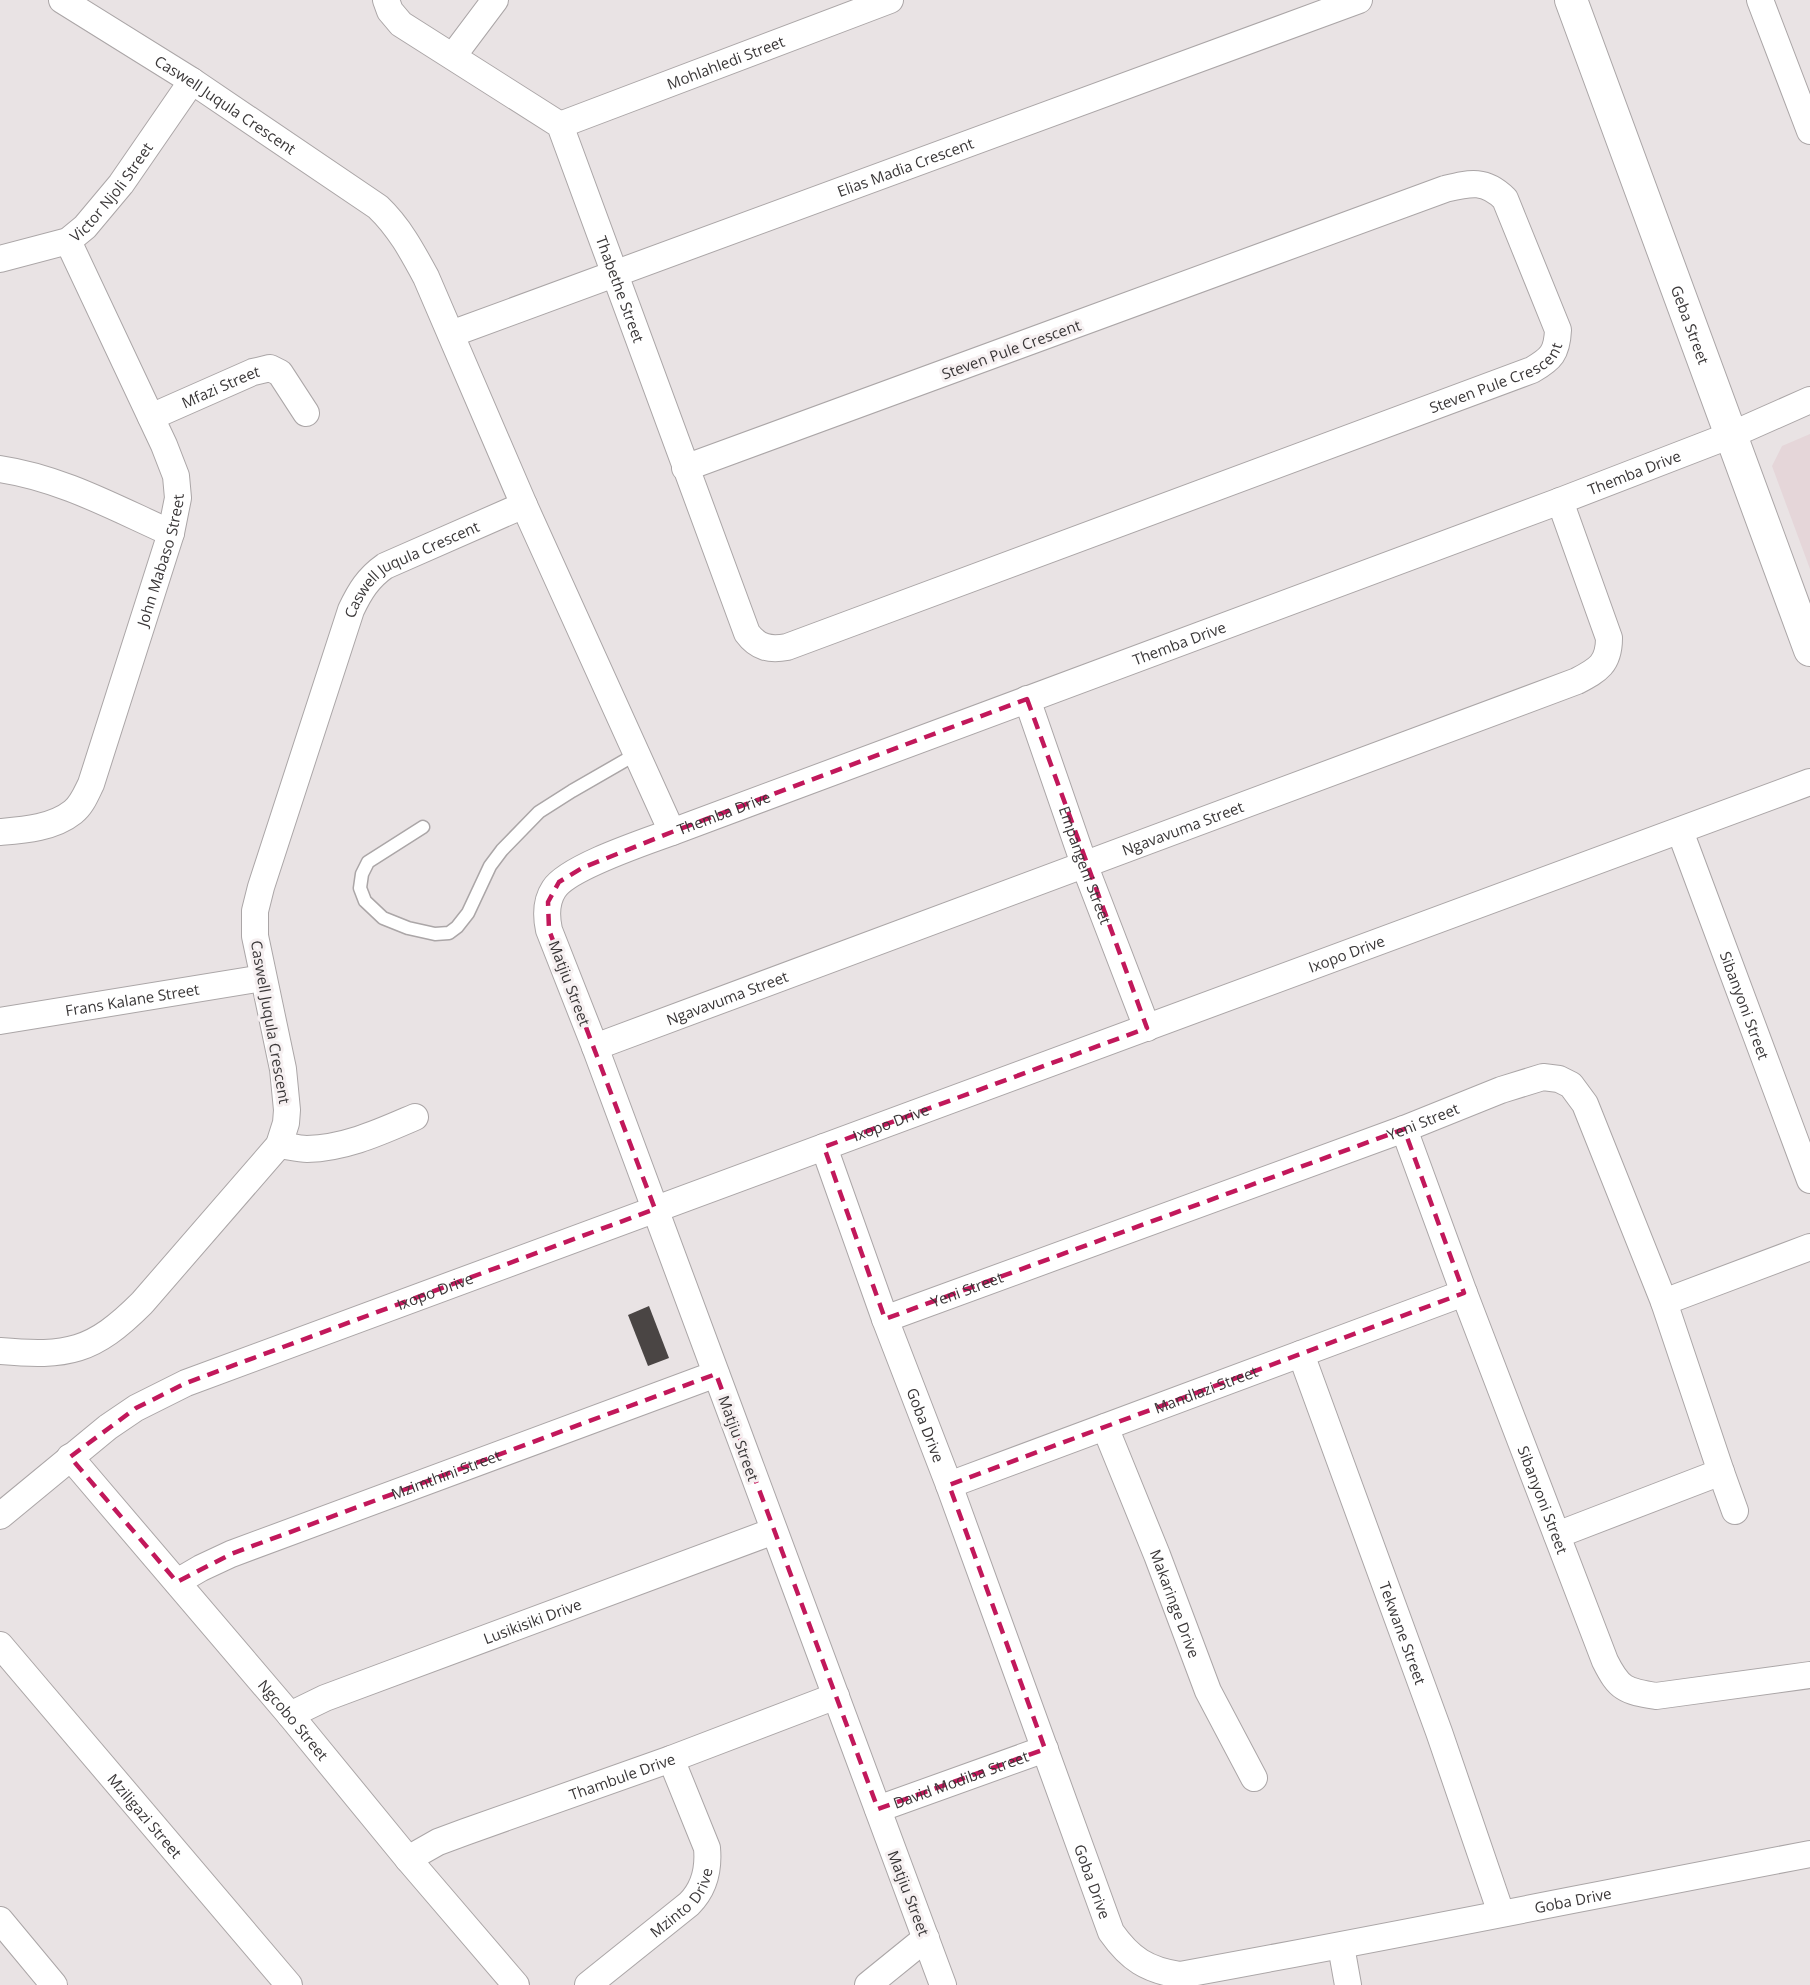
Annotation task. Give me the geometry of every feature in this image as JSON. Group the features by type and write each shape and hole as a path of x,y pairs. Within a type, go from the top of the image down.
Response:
{"street":[{"name":"Caswell Juqula Crescent","path":"62,0 192,81 378,207 392,220 426,277 525,505 672,832"},
{"path":"386,0 390,11 401,24 560,125"},
{"path":"453,56 495,0"},
{"name":"Mohlahledi Street","path":"560,125 890,0"},
{"name":"Elias Madia Crescent","path":"451,334 1359,0"},
{"name":"Geba Street","path":"1571,0 1810,650"},
{"path":"1760,0 1810,132"},
{"name":"Victor Njoli Street","path":"0,259 68,241 85,227 121,184 192,81"},
{"name":"Thabethe Street","path":"560,125 747,633 753,642 767,648"},
{"name":"Steven Pule Crescent","path":"685,468 1445,189 1475,183 1493,189 1505,199 1558,330 1557,343 1553,354 1547,361 1510,379 787,647 775,650 767,648"},
{"name":"John Mabaso Street","path":"0,832 46,825 73,812 83,800 91,784 171,533 178,498 176,476 151,417 68,241"},
{"name":"Mfazi Street","path":"151,417 252,372 270,368 280,373 306,413"},
{"name":"Themba Drive","path":"553,890 571,873 672,832 1560,501 1731,435 1810,400"},
{"path":"0,469 43,478 69,487 171,533"},
{"name":"Ngavavuma Street","path":"595,1047 1566,686 1597,671 1609,651 1609,638 1560,501"},
{"name":"Caswell Juqula Crescent","path":"0,1351 56,1353 81,1347 102,1338 122,1324 279,1145 286,1123 286,1093 279,1048 255,936 255,911 334,658 358,594 370,576 385,566 525,505"},
{"name":"Empangeni Street","path":"1027,699 1084,864 1148,1028"},
{"name":"Ixopo Drive","path":"0,1516 108,1427 136,1408 186,1383 1810,782"},
{"name":"Sibanyoni Street","path":"1680,831 1810,1180"},
{"name":"Matjiu Street","path":"553,890 548,902 549,930 595,1047 943,1985"},
{"name":"Frans Kalane Street","path":"0,1021 263,978"},
{"name":"Yeni Street","path":"885,1319 1404,1129 1501,1090 1543,1077 1559,1079 1570,1085 1585,1104 1664,1302 1735,1511"},
{"path":"279,1145 305,1149 336,1146 371,1136 415,1117"},
{"name":"Sibanyoni Street","path":"1404,1129 1464,1293 1605,1661 1621,1687 1656,1696 1810,1675"},
{"name":"Goba Drive","path":"824,1147 1111,1932 1122,1948 1139,1962 1160,1972 1180,1975 1341,1946 1810,1854"},
{"path":"1664,1302 1810,1247"},
{"name":"Mandlazi Street","path":"949,1485 1464,1293"},
{"name":"Tekwane Street","path":"1301,1354 1439,1732 1501,1913"},
{"name":"Mzimthini Street","path":"177,1582 231,1554 716,1374"},
{"name":"Makaringe Drive","path":"1105,1427 1157,1555 1208,1691 1254,1778"},
{"name":"Ngcobo Street","path":"70,1457 516,1985"},
{"path":"1557,1535 1721,1472"},
{"name":"Lusikisiki Drive","path":"290,1715 325,1698 774,1532"},
{"name":"Mziligazi Street","path":"0,1645 289,1985"},
{"name":"Thambule Drive","path":"408,1859 438,1842 671,1759 836,1696"},
{"name":"David Modiba Street","path":"878,1809 1045,1749"},
{"name":"Mzinto Drive","path":"588,1985 689,1904 698,1896 703,1886 708,1861 707,1848 671,1759"},
{"path":"0,1920 54,1985"},
{"path":"868,1985 926,1938"},
{"path":"1341,1946 1348,1985"}],"lane":[{"path":"423,827 368,862 362,874 360,888 365,900 383,918 408,928 435,934 449,933 468,913 490,866 502,849 539,812 638,753"}],"highlighted area":[{"path":"1027,699 1147,1028 824,1147 885,1319 1404,1129 1464,1293 949,1485 1045,1749 878,1809 716,1374 231,1554 177,1582 70,1457 136,1408 186,1383 655,1209 549,930 548,902 559,882 582,868"}],"shaded area":[{"path":"1810,434 1810,569 1772,466 1782,446"}],"building":[{"path":"649,1306 669,1358 648,1366 628,1315"}]}
